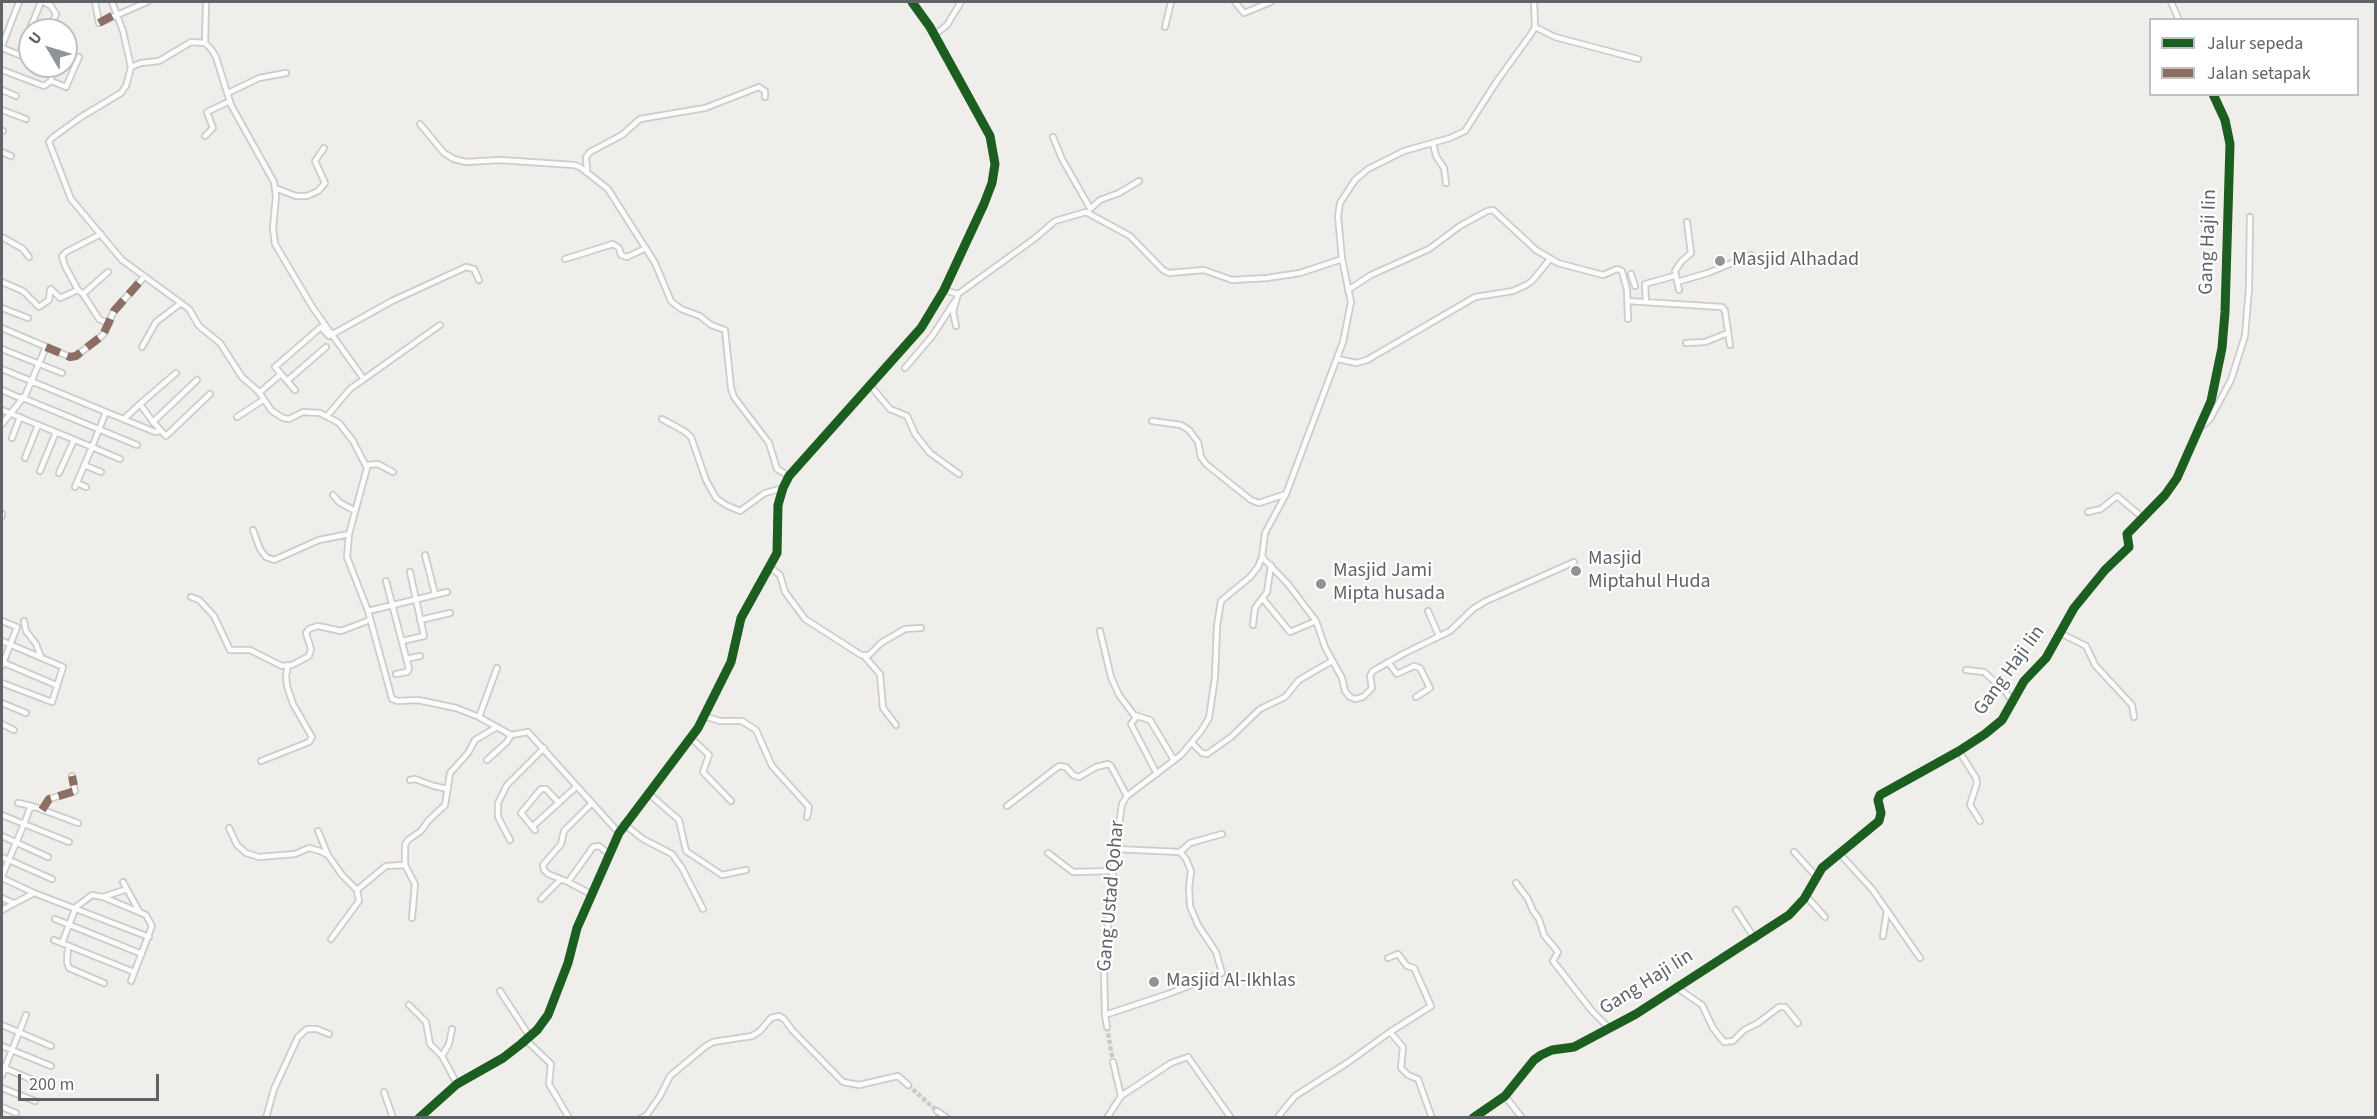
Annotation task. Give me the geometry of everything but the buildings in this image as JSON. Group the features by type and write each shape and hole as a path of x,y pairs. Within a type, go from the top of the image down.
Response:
{"street":[{"path":"18,55 2,47 19,2"},
{"path":"35,18 42,2 51,6 56,14 54,18"},
{"path":"95,2 99,23 117,13 147,2"},
{"path":"112,2 131,67 128,82 121,93 81,117 49,142 71,199 114,252 190,311 199,326 220,343 242,377 273,411 283,418 291,419 299,413 309,411 327,416 345,429 367,465 349,534 349,562 368,611 392,699 439,704 479,717 511,735 528,732 618,833"},
{"path":"206,2 205,43 214,53 230,101 272,178 275,188 273,228 275,244 330,336"},
{"path":"419,1118 456,1082 502,1058 528,1039 548,1015 591,894 618,833 628,827 648,793 691,738 734,654 741,618 771,567 778,550 778,511 783,488 789,476 828,429 921,328 944,290 992,183 995,154 990,136 934,35 912,2"},
{"path":"934,35 947,25 961,2"},
{"path":"1165,27 1171,2"},
{"path":"1235,2 1244,13 1271,2"},
{"path":"1534,2 1535,27 1556,37 1638,59"},
{"path":"2171,2 2178,18"},
{"name":"Gang Ustad Qohar","path":"1107,1027 1104,969 1119,813 1127,796 1174,760 1192,742 1206,724 1210,714 1221,601 1255,573 1262,557 1265,533 1282,504 1338,358 1350,307 1342,259 1338,211 1345,194 1355,180 1368,169 1404,151 1465,131 1535,27"},
{"path":"131,67 141,63 159,61 191,42 205,43"},
{"path":"2,70 44,86 51,81 66,87 79,57"},
{"path":"228,93 259,78 286,73"},
{"path":"574,165 586,157 592,149 622,135 640,120 705,108 759,87 765,91 765,97"},
{"path":"2,90 16,96"},
{"name":"Gang Haji Iin","path":"1473,1118 1505,1096 1534,1060 1541,1055 1552,1050 1574,1047 1636,1014 1789,915 1806,896 1822,868 1879,821 1881,813 1878,800 1880,795 1959,751 1996,725 2013,702 2024,681 2046,658 2073,608 2105,570 2129,547 2127,534 2172,487 2211,401 2222,348 2230,162 2228,130 2214,96"},
{"path":"205,136 213,128 208,111 230,101"},
{"path":"2,110 26,119"},
{"path":"420,124 444,153 460,161 500,160 574,165 580,167 611,192 646,248 674,305 725,330 732,393 769,443 777,469 789,476"},
{"path":"1053,136 1062,159 1090,210 1133,238 1164,271 1169,273 1204,270 1232,280 1267,278 1300,273 1342,259"},
{"path":"1434,143 1437,158 1444,168 1446,183"},
{"path":"275,188 296,196 307,196 318,191 325,183 315,161 324,148"},
{"path":"2,152 11,156"},
{"path":"586,157 586,168 591,176"},
{"path":"904,368 936,331 958,294 1055,221 1090,210 1100,200 1139,181"},
{"path":"1348,290 1371,275 1429,249 1460,226 1490,210 1496,211 1536,250 1569,268 1603,275 1620,269 1624,276 1628,319"},
{"path":"2198,429 2210,419 2231,380 2245,336 2249,288 2250,217"},
{"path":"1646,302 1645,284 1674,276 1681,262 1691,253 1688,222"},
{"path":"101,234 63,256 65,266 78,290 99,319 109,324"},
{"path":"2,237 23,249 29,257"},
{"path":"565,259 613,244 625,257 646,248"},
{"path":"1677,282 1708,273 1751,255"},
{"path":"1338,358 1356,363 1367,360 1475,297 1513,291 1526,285 1550,259"},
{"path":"330,336 392,301 466,267 474,269 479,280"},
{"path":"83,294 108,272"},
{"path":"1624,276 1632,274 1635,286"},
{"path":"1674,276 1679,290"},
{"path":"2,328 70,357 76,356 103,335 114,311 144,277"},
{"path":"2,282 23,291 39,307 49,300 51,288 60,298 78,290"},
{"path":"944,290 958,294"},
{"path":"955,301 953,317 956,326"},
{"path":"1628,301 1702,307 1719,306 1725,311 1730,345"},
{"path":"142,348 155,323 181,303"},
{"path":"2,308 28,318"},
{"path":"327,416 342,396 363,378 440,325"},
{"path":"295,390 275,367 321,327 363,378"},
{"path":"1686,343 1705,342 1728,333"},
{"path":"2,424 23,398 46,346"},
{"path":"287,381 326,347"},
{"path":"2,349 62,373"},
{"path":"2,369 155,432 162,431"},
{"path":"124,419 176,373"},
{"path":"259,393 281,374"},
{"path":"153,422 197,380"},
{"path":"870,385 890,409 907,416 915,434 930,453 959,474"},
{"path":"2,390 137,445"},
{"path":"140,404 166,436 210,394"},
{"path":"237,417 263,400"},
{"path":"2,410 120,459"},
{"path":"86,487 76,485 106,412"},
{"path":"12,438 20,417"},
{"path":"662,419 691,437 706,480 716,498 726,505 739,511 765,493 783,488"},
{"path":"1152,421 1181,425 1190,430 1198,442 1201,457 1206,464 1255,502 1286,494"},
{"path":"25,458 38,425"},
{"path":"40,471 56,432"},
{"path":"59,473 74,440"},
{"path":"367,465 378,464 393,472"},
{"path":"84,465 101,472"},
{"path":"333,495 339,502 355,511"},
{"path":"2088,512 2101,508 2117,496 2142,517"},
{"path":"253,530 260,549 266,557 274,561 319,540 349,534"},
{"path":"425,555 435,594"},
{"path":"1262,557 1316,621 1324,647 1347,694 1355,699 1362,697 1372,688 1371,673 1388,662 1455,627 1473,609 1486,601 1574,562"},
{"path":"1253,625 1254,608 1263,600 1268,585 1270,565"},
{"path":"771,567 780,575 785,592 805,618 820,630 864,656 880,674 883,708 896,725"},
{"path":"402,641 424,637 410,572"},
{"path":"386,581 408,671 396,674"},
{"path":"368,611 447,592"},
{"path":"191,597 199,600 214,616 230,650 250,650 280,665 303,661 309,656 311,649 306,633 309,629 318,626 341,631 370,620"},
{"path":"1263,600 1290,632 1316,621"},
{"path":"1428,611 1439,636"},
{"path":"420,620 450,613"},
{"path":"2,621 17,627 2,663 56,685"},
{"path":"24,621 26,632 36,644 41,657"},
{"path":"864,656 869,655 881,643 902,630 921,628"},
{"path":"1100,631 1115,689 1123,702 1137,716 1150,720 1174,760"},
{"path":"2060,633 2086,646 2095,665 2132,705 2134,717"},
{"path":"2,641 63,667 52,702 2,683"},
{"path":"406,659 420,656"},
{"path":"1192,742 1202,753 1208,754 1260,709 1285,697 1299,680 1332,662"},
{"path":"1388,662 1397,674 1414,666 1420,668 1431,688 1416,697"},
{"path":"261,761 309,742 312,737 293,704 287,686 288,665"},
{"path":"479,717 497,668"},
{"path":"1966,670 1984,672 2004,690 2013,702"},
{"path":"2,703 26,713"},
{"path":"704,716 720,721 742,721 756,730 772,766 809,807 807,817"},
{"path":"1137,716 1131,724 1157,774"},
{"path":"2,724 15,730"},
{"path":"412,918 415,884 405,865 408,840 421,831 428,821 442,809 447,800 450,773 468,753 475,740 497,727"},
{"path":"487,760 506,744 511,735"},
{"path":"691,738 709,755 703,772 731,801"},
{"path":"510,840 498,818 498,803 507,785 544,748"},
{"path":"1959,751 1977,778 1970,805 1980,821"},
{"path":"1007,806 1059,766 1066,767 1073,775 1079,777 1096,767 1108,764 1127,796"},
{"path":"42,810 49,799 75,791 72,776"},
{"path":"410,780 415,779 448,789"},
{"path":"559,803 546,789 541,789 522,811 522,816 534,828 576,787"},
{"path":"648,793 679,820 686,851 722,875 746,870"},
{"path":"18,803 78,823"},
{"path":"591,804 564,831 561,844 543,864 544,870 591,894"},
{"path":"32,806 2,877 34,893 149,936"},
{"path":"2,815 69,842"},
{"path":"628,827 672,854 703,909"},
{"path":"230,828 237,845 246,853 259,857 295,854 309,848 328,855"},
{"path":"318,831 328,855 342,875 357,890 359,901 331,939"},
{"path":"1115,849 1180,852 1190,843 1222,834"},
{"path":"2,836 48,857"},
{"path":"568,882 593,847 599,846 609,854"},
{"path":"1105,1015 1222,973 1216,952 1198,925 1190,906 1191,871 1180,852"},
{"path":"1794,852 1816,876"},
{"path":"1048,853 1073,872 1113,871"},
{"path":"1840,854 1872,889 1920,958"},
{"path":"2,856 52,879"},
{"path":"357,890 386,866 405,865"},
{"path":"541,898 560,880"},
{"path":"123,882 139,912"},
{"path":"1516,883 1539,919 1544,935 1557,952 1553,961 1586,1004 1610,1028"},
{"path":"103,897 127,889"},
{"path":"2,910 34,893"},
{"path":"62,944 76,907 92,895 103,897 146,915 152,924 130,981"},
{"path":"1806,896 1825,917"},
{"path":"2,898 14,903"},
{"path":"1736,910 1755,939"},
{"path":"1883,936 1887,910"},
{"path":"55,919 142,954"},
{"path":"54,940 134,972"},
{"path":"68,946 69,968 104,982"},
{"path":"1277,1118 1295,1096 1431,1006 1415,970 1407,966 1398,954 1388,958"},
{"path":"1676,987 1699,1001 1706,1010 1713,1028 1724,1042 1733,1041 1747,1028 1782,1006 1798,1023"},
{"path":"500,991 528,1039 551,1064 549,1084 569,1118"},
{"path":"409,1005 426,1022 430,1044 442,1056 456,1082"},
{"path":"2,1075 26,1016"},
{"path":"641,1118 646,1116 660,1096 670,1076 706,1046 713,1042 752,1036 760,1031 771,1018 779,1016 843,1082 859,1085 898,1076 908,1085"},
{"path":"2,1025 51,1046"},
{"path":"267,1118 274,1089 298,1037 307,1029 317,1029 329,1034"},
{"path":"442,1056 449,1044 452,1029"},
{"path":"1390,1032 1403,1047 1401,1068 1408,1075 1418,1079 1432,1118"},
{"path":"2,1046 51,1066"},
{"path":"1107,1118 1121,1096 1171,1063 1188,1057 1232,1118"},
{"path":"1113,1062 1121,1096"},
{"path":"3,1068 50,1087"},
{"path":"2,1088 35,1101"},
{"path":"384,1092 393,1118"},
{"path":"1505,1096 1522,1118"},
{"path":"2,1107 16,1113"},
{"path":"937,1111 946,1118"}],"tunnel":[{"path":"1107,1027 1113,1062"},
{"path":"908,1085 937,1111"}],"marked path":[{"path":"99,23 117,13"},
{"path":"46,347 70,357 76,356 103,335 114,311 144,277"},
{"path":"42,810 49,799 75,791 72,776"}],"cycle path":[{"path":"419,1118 457,1084 503,1058 521,1044 537,1030 548,1015 568,963 577,928 619,833 698,728 731,662 741,618 777,553 778,505 789,476 921,328 944,290 984,204 992,183 995,164 990,136 930,27 912,2"},
{"path":"1473,1118 1505,1096 1534,1060 1541,1055 1552,1050 1574,1047 1636,1014 1789,915 1804,899 1822,868 1879,821 1881,813 1878,800 1880,795 1959,751 2002,720 2024,681 2046,658 2074,608 2105,570 2129,547 2127,534 2165,495 2177,478 2211,401 2222,348 2230,144 2225,120 2214,96"}],"place":[{"name":"Masjid Alhadad","path":"1720,261"},
{"name":"Masjid Miptahul Huda","path":"1576,571"},
{"name":"Masjid Jami Mipta husada","path":"1321,584"},
{"name":"Masjid Al-Ikhlas","path":"1154,982"}]}
